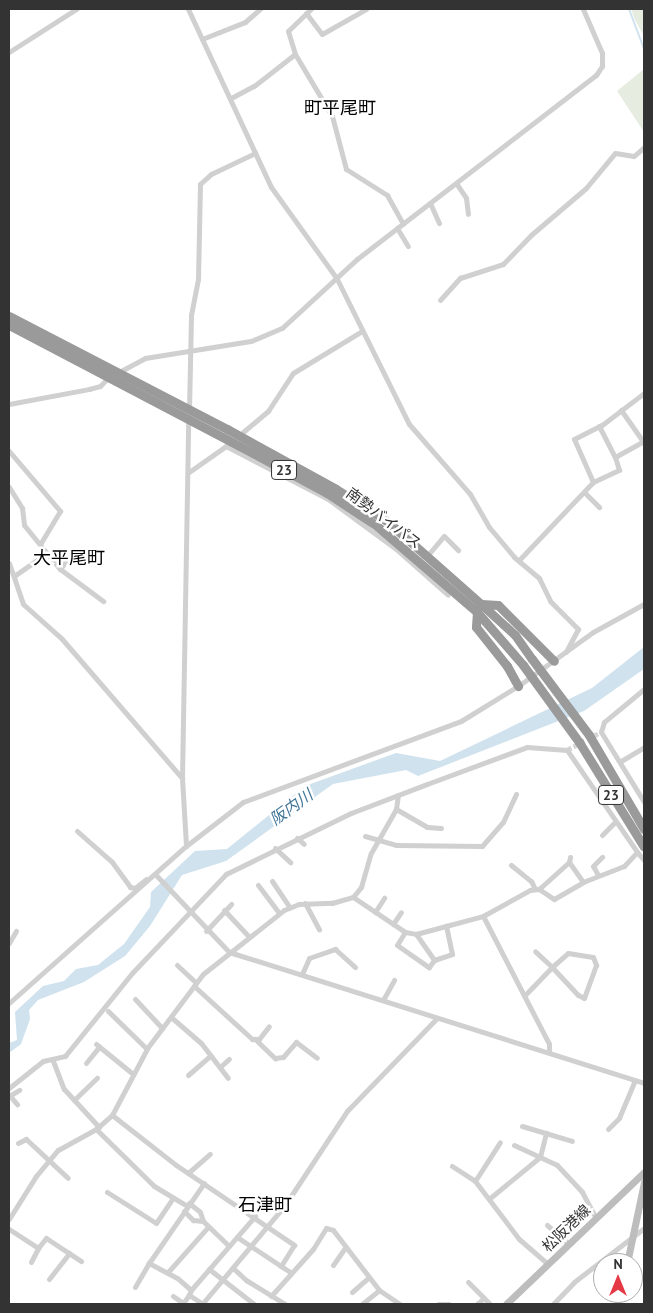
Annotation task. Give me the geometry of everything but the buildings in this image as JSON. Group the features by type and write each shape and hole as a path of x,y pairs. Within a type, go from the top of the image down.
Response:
{"highway":[{"name":"南勢バイパス","path":"9,316 118,373 327,493 377,526 515,635 590,735 644,829"},
{"name":"南勢バイパス","path":"9,325 109,377 336,489 388,522 427,556 479,608 579,742 641,849"},
{"path":"518,686 507,666 476,627 479,608 498,605 554,661"}],"main road":[{"name":"松阪港線","path":"506,1304 644,1172"},
{"path":"629,1253 644,1182"}],"street":[{"path":"9,52 76,9"},
{"path":"188,9 271,187 337,279 409,424 470,494 489,527 519,560 539,578 550,601 578,629 566,652"},
{"path":"202,39 245,22 260,9"},
{"path":"366,9 322,34 308,11 288,31 295,54 332,116 346,169 387,195 403,224"},
{"path":"9,404 100,386 109,377 144,358 265,337 282,328 398,228 596,75 602,66 602,53 583,9"},
{"path":"230,98 254,86 295,54"},
{"path":"440,300 460,278 503,264 531,235 586,188 615,153 634,156 644,147"},
{"path":"186,846 182,778 191,315 198,279 200,184 211,174 255,153"},
{"path":"456,183 466,198 468,214"},
{"path":"430,203 439,223"},
{"path":"398,228 408,246"},
{"path":"243,432 268,412 293,373 362,332"},
{"path":"593,482 574,439 599,426 644,393"},
{"path":"614,457 644,442 621,410"},
{"path":"519,560 585,493 593,482 619,470 599,426"},
{"path":"188,472 226,446 234,449 328,499 396,548 448,595"},
{"path":"9,452 60,511 41,543"},
{"path":"9,487 22,508 24,525 41,543 60,569 103,601"},
{"path":"585,493 599,507"},
{"path":"427,556 444,536 458,550"},
{"path":"14,576 47,553"},
{"path":"60,569 71,555"},
{"path":"9,563 23,604 62,639 182,778"},
{"path":"78,831 112,862 130,888 156,876 186,846 243,802 460,721 518,686 566,652 644,604"},
{"path":"644,689 604,722 601,732 621,761 644,802"},
{"path":"635,696 644,694"},
{"path":"621,761 644,747"},
{"path":"9,1088 38,1064 53,1061 74,1047 114,994 187,910 226,874 275,848 398,795 527,748 567,750 615,822 641,849 644,860"},
{"path":"365,836 396,845 482,846 503,822 516,794"},
{"path":"10,1216 48,1161 64,1146 98,1128 112,1115 147,1048 195,985 230,952 279,913 305,904 332,903 353,896 361,887 378,839 396,809 398,795"},
{"path":"396,809 427,827 441,828"},
{"path":"602,835 615,822"},
{"path":"297,838 304,844"},
{"path":"275,848 290,862"},
{"path":"511,865 531,881 537,889 554,899 583,882 624,866 641,849"},
{"path":"598,875 593,866 602,857"},
{"path":"353,896 405,932 416,934 483,916 537,889 570,860 583,882"},
{"path":"156,876 206,931 230,952 437,1018 549,1051 644,1083"},
{"path":"9,1003 150,879"},
{"path":"272,881 290,908"},
{"path":"258,885 279,913"},
{"path":"376,912 384,898"},
{"path":"206,931 231,904"},
{"path":"305,904 319,929"},
{"path":"224,910 249,937"},
{"path":"393,924 400,912"},
{"path":"483,916 549,1044 549,1051"},
{"path":"405,932 398,940 399,948 429,967 434,960 452,954 446,926"},
{"path":"9,943 16,931"},
{"path":"416,934 434,960"},
{"path":"302,974 309,958 336,949 355,967"},
{"path":"524,996 552,967 568,953 593,957 596,964 584,998 552,967 535,951"},
{"path":"177,965 195,985 275,1058 283,1057 296,1042 318,1058"},
{"path":"383,1000 394,980"},
{"path":"134,999 162,1028"},
{"path":"108,1011 147,1048"},
{"path":"171,1016 211,1055 228,1078"},
{"path":"149,1263 168,1272 202,1304 251,1247 267,1224 286,1205 346,1111 437,1018"},
{"path":"255,1039 259,1039 269,1026"},
{"path":"86,1063 98,1046 133,1074"},
{"path":"188,1075 211,1055"},
{"path":"220,1067 229,1059"},
{"path":"53,1061 64,1089 98,1128 154,1186 187,1207 200,1212 203,1221 228,1246"},
{"path":"74,1100 96,1078"},
{"path":"608,1129 618,1118 635,1080"},
{"path":"17,1104 9,1096 19,1090"},
{"path":"112,1115 188,1173 267,1224 294,1245 281,1266"},
{"path":"522,1126 572,1141"},
{"path":"490,1198 540,1156 546,1133"},
{"path":"18,1143 26,1139 68,1178"},
{"path":"475,1181 500,1142"},
{"path":"514,1145 557,1165 570,1177 596,1218"},
{"path":"188,1173 210,1154"},
{"path":"452,1166 475,1181 490,1198 519,1239 548,1264"},
{"path":"135,1287 149,1263 204,1183"},
{"path":"107,1192 156,1223 173,1198"},
{"path":"187,1207 193,1220 203,1221"},
{"path":"173,1296 183,1303 228,1246 255,1216"},
{"path":"547,1225 569,1244"},
{"path":"168,1272 208,1227"},
{"path":"9,1228 38,1248"},
{"path":"271,1296 290,1272 314,1249 326,1228 333,1230 379,1290 400,1304"},
{"path":"553,1304 574,1282 644,1228"},
{"path":"237,1237 290,1272"},
{"path":"31,1262 46,1238 81,1261"},
{"path":"333,1265 345,1248"},
{"path":"49,1279 69,1253"},
{"path":"233,1268 246,1280 283,1304"},
{"path":"209,1269 254,1304"},
{"path":"352,1292 368,1278"},
{"path":"468,1282 490,1304"},
{"path":"362,1304 379,1290"},
{"path":"477,1304 484,1298"},
{"path":"438,1304 449,1304"}],"shaded area":[{"path":"631,9 644,9 644,36 635,20"},
{"path":"644,69 644,132 617,91"}],"water":[{"name":"阪内川","path":"644,647 644,669 584,711 418,776 406,770 333,784 226,861 182,875 150,926 125,956 84,982 38,1000 29,1010 30,1019 21,1044 9,1053 9,1043 17,1040 15,1012 43,986 64,981 76,969 98,965 124,944 150,907 151,892 195,851 227,849 305,786 396,753 440,761 592,688"}],"waterway":[{"path":"629,9 644,49"}],"tunnel":[{"path":"567,750 601,732"}],"district":[{"name":"町平尾町","path":"340,108"},
{"name":"大平尾町","path":"69,558"},
{"name":"石津町","path":"265,1205"}]}
